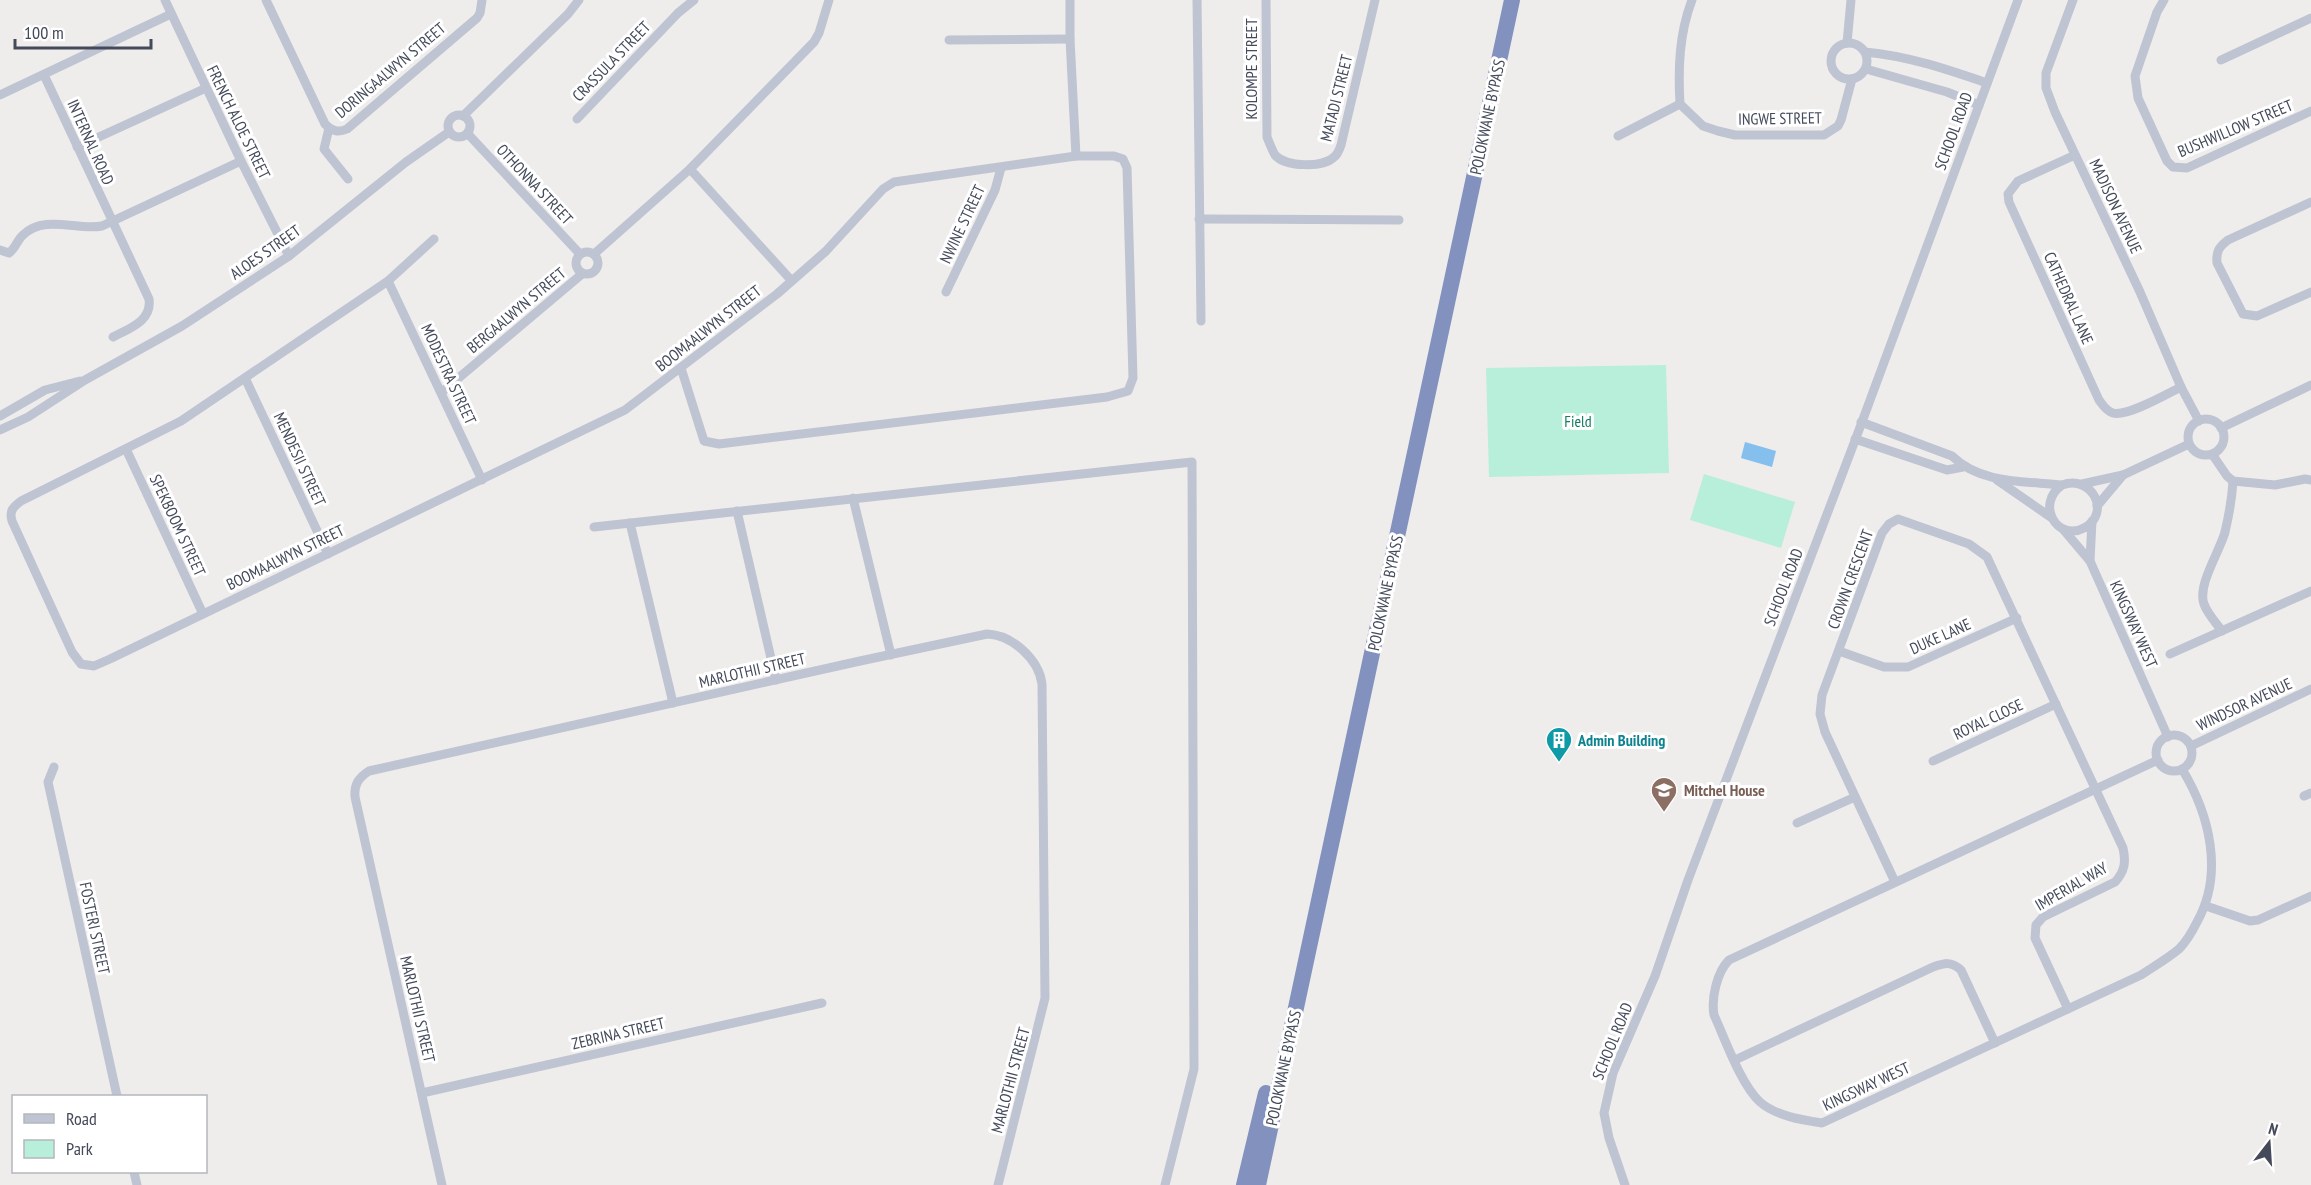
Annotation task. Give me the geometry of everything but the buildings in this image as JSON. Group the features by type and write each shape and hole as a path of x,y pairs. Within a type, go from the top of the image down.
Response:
{"highway":[{"name":"POLOKWANE BYPASS","path":"1258,1185 1512,0"},
{"path":"1244,1185 1268,1087 1272,1076 1283,1064"}],"street":[{"name":"FRENCH ALOE STREET","path":"165,0 241,162 289,256"},
{"path":"266,0 325,124 332,130 324,149 348,179"},
{"name":"DORINGAALWYN STREET","path":"332,130 346,129 471,22 480,13 482,0"},
{"path":"463,116 471,124 468,134 458,138 449,132 448,124 452,117 463,116 568,14 579,0"},
{"name":"CRASSULA STREET","path":"577,119 678,13 694,0"},
{"path":"594,254 690,169 814,42 829,0"},
{"path":"1070,0 1076,156"},
{"path":"1197,0 1201,321"},
{"name":"KOLOMPE STREET","path":"1266,0 1267,137"},
{"name":"MATADI STREET","path":"1267,137 1276,156 1288,163 1320,163 1335,157 1341,145 1375,0"},
{"path":"1618,136 1680,104 1678,71 1682,30 1692,0"},
{"path":"1846,43 1851,0"},
{"name":"SCHOOL ROAD","path":"1626,1185 1609,1138 1604,1113 1608,1090 1620,1053 1655,976 1688,880 2018,0"},
{"name":"MADISON AVENUE","path":"2073,0 2046,73 2046,88 2181,387 2199,421"},
{"name":"BUSHWILLOW STREET","path":"2164,0 2157,12 2136,69 2135,88 2163,153 2173,167 2187,168 2311,111"},
{"path":"0,95 171,14"},
{"path":"2221,60 2311,18"},
{"path":"949,40 1070,39"},
{"path":"1846,43 1856,44 1865,52 1867,58 1866,69 1852,79 1836,74 1830,63 1833,51 1846,43"},
{"path":"1865,52 1921,61 1987,83"},
{"path":"1866,69 1936,88 1979,105"},
{"name":"INTERNAL ROAD","path":"44,75 149,299 150,308 146,317 113,337"},
{"name":"INGWE STREET","path":"1680,104 1703,126 1735,135 1824,135 1838,126 1852,79"},
{"path":"77,147 206,88"},
{"name":"ALOES STREET","path":"0,430 28,417 85,380 182,326 289,256 406,162 449,132"},
{"name":"OTHONNA STREET","path":"468,134 580,254"},
{"name":"CATHEDRAL LANE","path":"2075,155 2018,181 2008,194 2009,202 2099,400 2106,410 2115,414 2127,412 2181,387"},
{"name":"BOOMAALWYN STREET","path":"434,239 388,281 181,421 21,501 11,511 12,521 72,652 81,664 94,666 625,410 777,294 826,251 883,189 894,182 1076,156 1114,156 1123,159 1127,168 1133,378 1128,391 1113,396 719,444 704,441 681,368"},
{"path":"0,250 9,253 24,234 49,224 65,223 90,228 102,226 241,162"},
{"name":"NWINE STREET","path":"946,292 995,190 1001,168"},
{"path":"690,169 791,280"},
{"path":"2311,202 2228,240 2219,247 2216,254 2217,263 2243,314 2257,316 2311,292"},
{"path":"1199,219 1399,220"},
{"path":"587,252 594,254 598,261 598,268 593,273 582,274 576,265 580,254 587,252"},
{"name":"BERGAALWYN STREET","path":"442,392 582,274"},
{"name":"MODESTRA STREET","path":"388,281 482,480"},
{"name":"MENDESII STREET","path":"245,378 328,554"},
{"name":"ALOES STREET","path":"0,416 45,390 85,380"},
{"path":"2221,428 2311,385"},
{"path":"2209,420 2221,428 2222,445 2212,454 2199,453 2189,444 2189,430 2199,421 2209,420"},
{"path":"1861,422 1952,456 1963,467 1995,478 2062,485"},
{"path":"1855,439 1947,470 1963,467"},
{"path":"2052,518 2049,501 2052,494 2062,485 2082,484 2123,475 2189,444"},
{"name":"SPEKBOOM STREET","path":"126,449 203,614"},
{"path":"2212,454 2233,481 2275,485 2305,479 2311,480"},
{"path":"594,527 1192,462 1194,1069 1166,1185"},
{"path":"2090,561 2092,521 2097,506 2123,475"},
{"name":"KINGSWAY WEST","path":"1995,478 2052,518 2090,561 2168,736"},
{"path":"2222,631 2204,604 2202,595 2224,536 2233,481"},
{"path":"2082,484 2093,493 2097,506"},
{"path":"853,498 891,655"},
{"path":"737,511 776,680"},
{"name":"CROWN CRESCENT","path":"1895,882 1825,732 1820,714 1822,695 1882,533 1889,524 1898,519 1969,544 1982,552 1991,563 2096,789"},
{"path":"2063,529 2077,530 2092,521"},
{"path":"630,523 673,703"},
{"path":"2170,654 2311,591"},
{"name":"DUKE LANE","path":"1839,651 1884,667 1908,667 2017,618"},
{"name":"MARLOTHII STREET","path":"442,1185 355,797 357,781 369,771 979,635 995,635 1008,639 1030,658 1040,672 1045,998 998,1185"},
{"name":"WINDSOR AVENUE","path":"2190,746 2311,689"},
{"name":"ROYAL CLOSE","path":"1933,761 2056,704"},
{"path":"2168,736 2183,738 2190,746 2192,756 2187,766 2182,769 2168,770 2158,760 2158,746 2168,736"},
{"name":"KINGSWAY WEST","path":"2158,760 1737,954 1725,964 1712,1007 1713,1015 1752,1093 1762,1103 1790,1117 1822,1123 2140,975 2168,958 2188,939 2206,906 2213,861 2200,806 2182,769"},
{"name":"FOSTERI STREET","path":"54,767 48,783 117,1095"},
{"name":"IMPERIAL WAY","path":"2068,1009 2034,932 2036,925 2043,917 2106,888 2115,882 2123,870 2125,863 2123,848 2096,789"},
{"path":"1797,823 1855,797"},
{"path":"2206,906 2250,921 2258,920 2311,896"},
{"path":"1735,1060 1933,967 1948,963 1961,970 1995,1043"},
{"name":"ZEBRINA STREET","path":"422,1093 822,1004"}],"green space":[{"name":"Field","path":"1666,365 1669,473 1489,477 1486,368"},
{"path":"1704,474 1795,502 1781,548 1690,520"}],"water":[{"path":"1745,442 1776,451 1772,467 1741,458"}],"place":[{"name":"Admin Building","path":"1559,763"},
{"name":"Mitchel House","path":"1664,813"}]}
